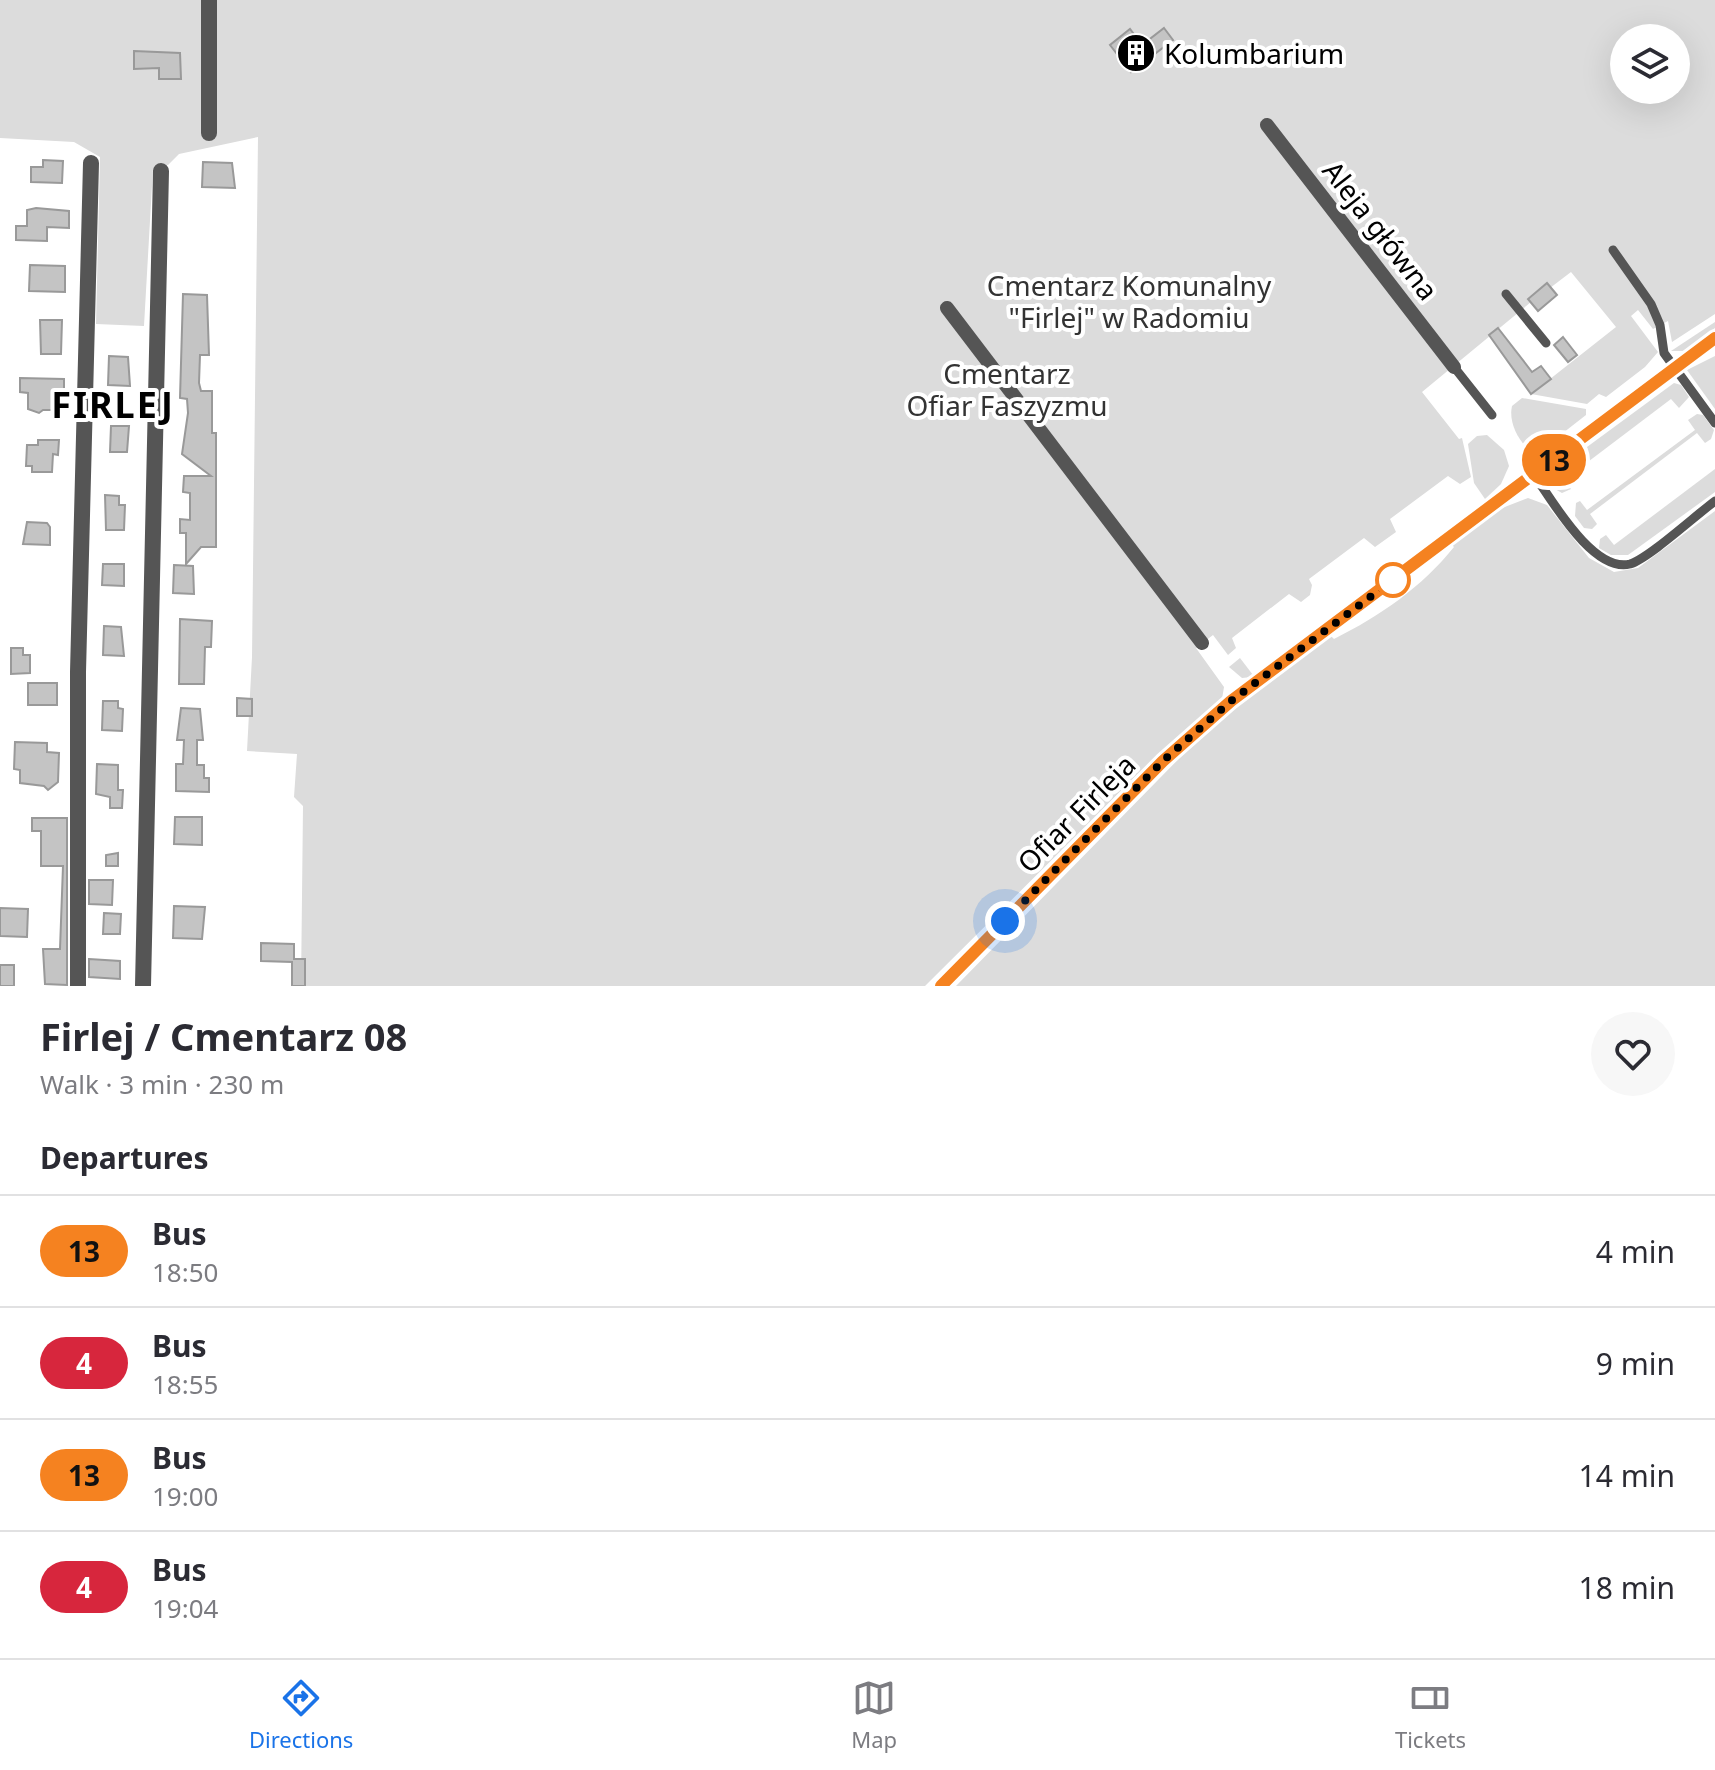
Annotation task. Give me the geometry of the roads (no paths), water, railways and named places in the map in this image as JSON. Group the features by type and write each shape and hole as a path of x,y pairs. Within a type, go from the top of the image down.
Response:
{"street":[{"path":"209,0 209,133"},
{"name":"Aleja główna","path":"1267,125 1454,367"},
{"path":"78,986 78,672 91,163"},
{"path":"143,986 161,171"},
{"path":"947,308 1202,643"},
{"name":"Ofiar Firleja","path":"941,986 1163,761 1231,701 1674,369 1708,349 1715,338"}],"lane":[{"path":"1613,250 1651,304 1660,325 1664,353 1715,423"},
{"path":"1506,294 1546,343"},
{"path":"1454,367 1492,415"},
{"path":"1534,475 1593,553 1622,564 1639,559 1715,501"}],"place":[{"name":"Kolumbarium","path":"1136,53"}],"district":[{"name":"FIRLEJ","path":"113,404"}],"park label":[{"name":"Cmentarz Komunalny \"Firlej\" w Radomiu","path":"1129,301"},
{"name":"Cmentarz Ofiar Faszyzmu","path":"1007,389"}]}
